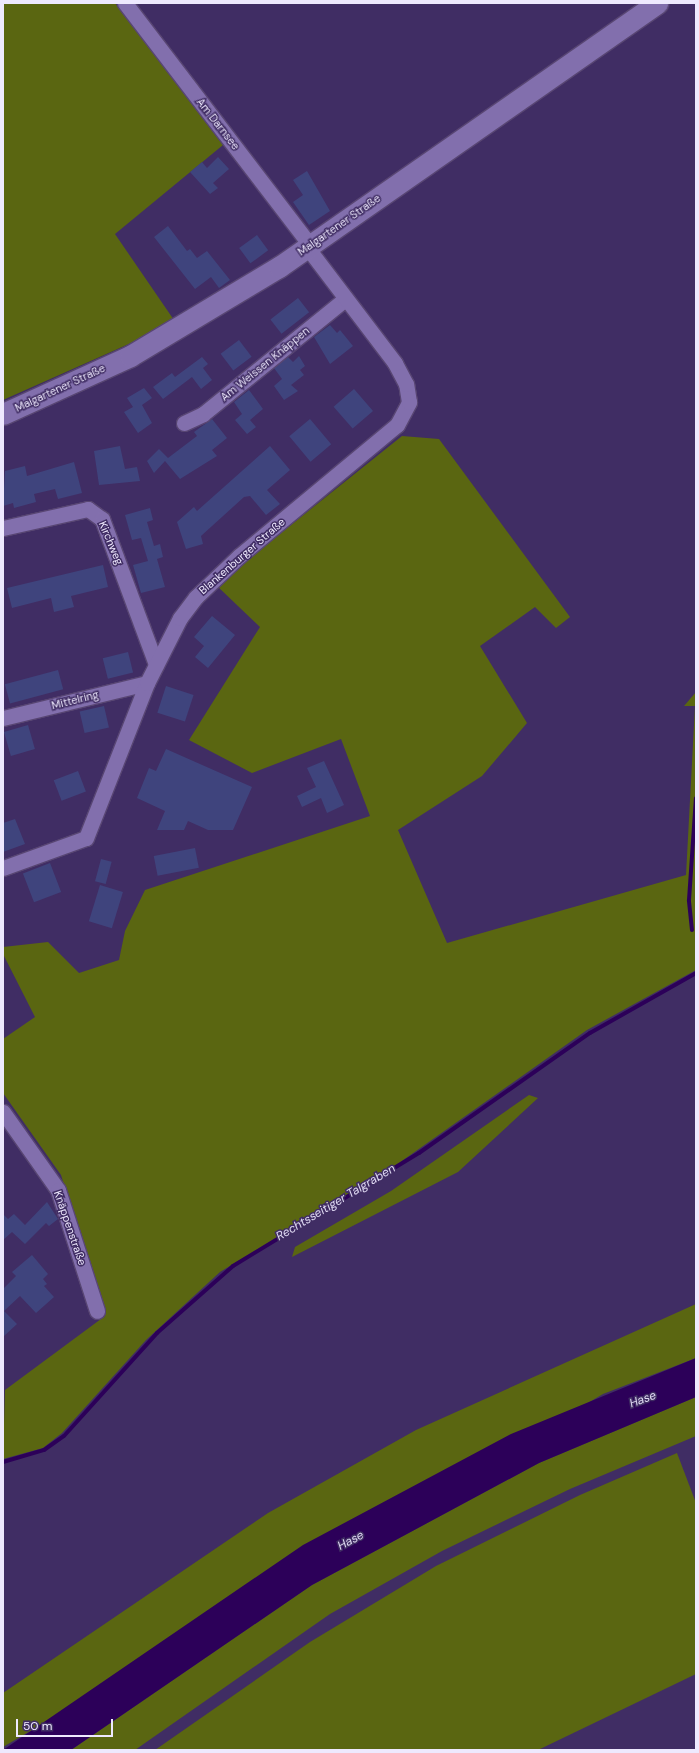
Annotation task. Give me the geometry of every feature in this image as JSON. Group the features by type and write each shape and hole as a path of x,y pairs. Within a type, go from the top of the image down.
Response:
{"street":[{"name":"Am Darnsee","path":"125,3 308,246"},
{"name":"Malgartener Straße","path":"3,414 182,328 308,246 657,3"},
{"name":"Blankenburger Straße","path":"3,868 86,838 147,683 180,618 196,597 239,556 397,425 409,402 406,384 395,363 344,300 308,246"},
{"name":"Am Weissen Knäppen","path":"184,423 203,414 344,300"},
{"name":"Kirchweg","path":"3,528 88,509 102,519 156,664"},
{"name":"Mittelring","path":"3,718 147,683"},
{"name":"Knäppenstraße","path":"3,1112 58,1190 98,1311"}],"green space":[{"path":"3,3 115,3 223,145 115,234 176,323 3,400"},
{"path":"402,436 439,439 570,617 556,628 535,607 480,646 527,723 482,776 398,830 447,943 686,875 695,706 684,706 696,692 696,970 587,1030 399,1163 220,1272 146,1340 62,1433 43,1448 3,1459 5,1390 105,1316 61,1175 3,1093 3,1039 35,1017 3,954 3,947 48,942 79,973 119,960 125,931 145,890 370,816 341,739 252,773 189,740 260,627 216,585"},
{"path":"529,1095 538,1098 458,1172 292,1257 295,1247 391,1191"},
{"path":"696,1304 696,1358 603,1394 3,1747 3,1693 268,1513 416,1430"},
{"path":"696,1397 696,1436 570,1489 442,1551 330,1614 135,1750 71,1750 312,1585 539,1463"},
{"path":"677,1453 696,1503 696,1674 538,1750 155,1750 310,1642 436,1566 580,1495"}],"water":[{"name":"Hase","path":"696,1358 696,1397 539,1463 312,1585 71,1750 3,1750 303,1545 511,1434"}],"building":[{"path":"218,157 229,169 213,183 218,188 210,194 190,172 202,162 207,168"},
{"path":"307,171 330,211 309,225 293,202 303,195 293,180"},
{"path":"168,226 187,251 190,249 197,258 207,251 230,280 219,288 211,277 195,289 154,237"},
{"path":"257,235 268,250 250,263 239,248"},
{"path":"298,298 309,312 282,334 270,320"},
{"path":"330,325 337,333 340,330 353,346 330,364 314,337"},
{"path":"239,340 252,357 233,371 221,354"},
{"path":"299,356 305,366 300,370 304,375 291,385 298,391 284,400 274,386 282,379 274,368 288,357 293,362"},
{"path":"202,357 208,364 203,368 212,380 201,389 192,377 163,399 153,387 172,373 175,377"},
{"path":"144,388 152,398 142,405 152,423 138,433 124,412 133,407 127,398"},
{"path":"354,389 373,411 353,429 334,407"},
{"path":"249,390 263,409 250,420 256,427 247,434 235,420 242,414 234,402"},
{"path":"212,419 227,438 212,450 217,456 180,479 165,461 154,473 147,461 159,449 168,458 197,436 194,432"},
{"path":"310,419 331,444 311,462 289,436"},
{"path":"120,446 125,469 137,467 140,481 99,485 94,451"},
{"path":"270,446 290,470 267,490 280,504 266,515 250,496 244,497 201,536 203,544 186,549 177,522 194,507 197,511"},
{"path":"74,462 82,493 58,499 55,489 34,494 36,502 14,508 13,503 3,506 5,471 25,466 27,476"},
{"path":"150,508 153,520 147,522 154,546 160,544 163,557 157,559 165,587 141,593 133,565 148,561 141,538 132,540 125,515"},
{"path":"103,565 108,587 71,596 74,607 54,612 51,598 12,608 7,588"},
{"path":"212,616 235,635 208,668 195,657 204,646 194,637"},
{"path":"128,652 133,672 108,679 103,658"},
{"path":"58,670 63,689 10,704 5,684"},
{"path":"166,686 194,695 185,722 157,713"},
{"path":"104,706 109,727 85,733 80,712"},
{"path":"28,725 35,749 11,756 4,732"},
{"path":"166,749 252,787 233,830 208,830 188,821 184,830 157,830 165,811 137,798 149,768 156,771"},
{"path":"324,761 344,805 327,813 321,798 302,807 297,796 316,787 307,768"},
{"path":"78,771 86,792 62,801 54,780"},
{"path":"15,819 25,844 3,852 3,823"},
{"path":"195,848 199,868 158,876 154,856"},
{"path":"101,859 112,862 106,884 95,881"},
{"path":"50,863 61,892 34,902 23,873"},
{"path":"100,885 123,892 112,928 89,921"},
{"path":"47,1202 58,1219 49,1226 46,1223 25,1244 12,1232 3,1240 3,1214 8,1219 14,1214 25,1225"},
{"path":"32,1255 48,1274 43,1279 47,1284 44,1286 54,1297 36,1313 20,1296 4,1311 17,1324 3,1337 3,1289 16,1276 12,1272"}],"waterway":[{"path":"692,930 689,900 696,798"},
{"name":"Rechtsseitiger Talgraben","path":"3,1462 44,1450 64,1436 157,1333 233,1266 419,1153 590,1033 696,973"}]}
